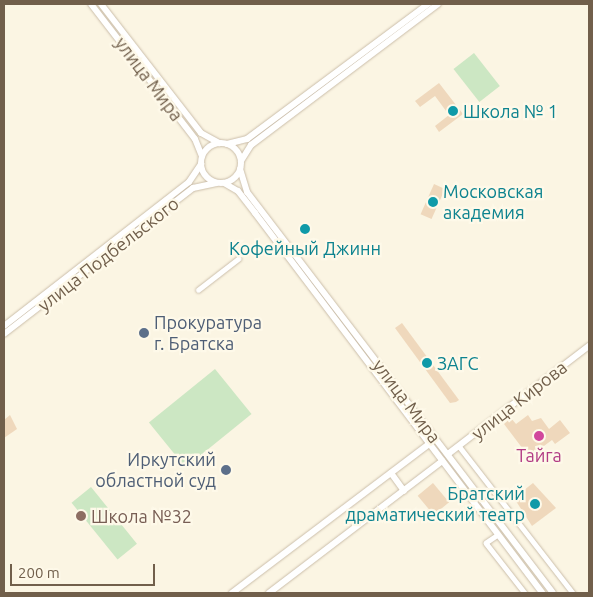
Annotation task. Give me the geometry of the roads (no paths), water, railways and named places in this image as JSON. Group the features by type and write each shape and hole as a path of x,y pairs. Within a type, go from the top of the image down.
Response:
{"main road":[{"name":"улица Мира","path":"91,4 194,139 202,156"},
{"name":"улица Мира","path":"100,4 201,133 219,143"},
{"path":"258,211 238,191 224,183 216,183 205,176 201,164 202,156 219,143 227,144 247,139 428,4"},
{"path":"241,161 251,145 438,4"},
{"path":"227,144 238,152 241,161 240,170 243,187 258,211"},
{"name":"улица Подбельского","path":"4,334 20,318 189,182 201,164"},
{"path":"224,183 240,170"},
{"name":"улица Подбельского","path":"4,326 20,318 194,188 216,183"},
{"name":"улица Мира","path":"258,211 448,454 553,593"},
{"name":"улица Мира","path":"258,211 383,384 542,593"},
{"name":"улица Кирова","path":"448,454 589,346"},
{"path":"383,384 390,379"},
{"path":"232,593 429,444"},
{"path":"268,593 442,461"},
{"path":"391,473 404,490"},
{"path":"465,491 472,486"}],"street":[{"path":"198,290 238,259"},
{"path":"459,446 573,593"},
{"path":"498,535 486,543 525,593"}],"place":[{"name":"Школа № 1","path":"453,111"},
{"name":"Московская академия","path":"433,202"},
{"name":"Кофейный Джинн","path":"305,229"},
{"name":"Прокуратура г. Братска","path":"144,333"},
{"name":"ЗАГС","path":"427,363"},
{"name":"Тайга","path":"539,436"},
{"name":"Иркутский областной суд","path":"226,470"},
{"name":"Братский драматический театр","path":"535,504"},
{"name":"Школа №32","path":"81,516"}]}
